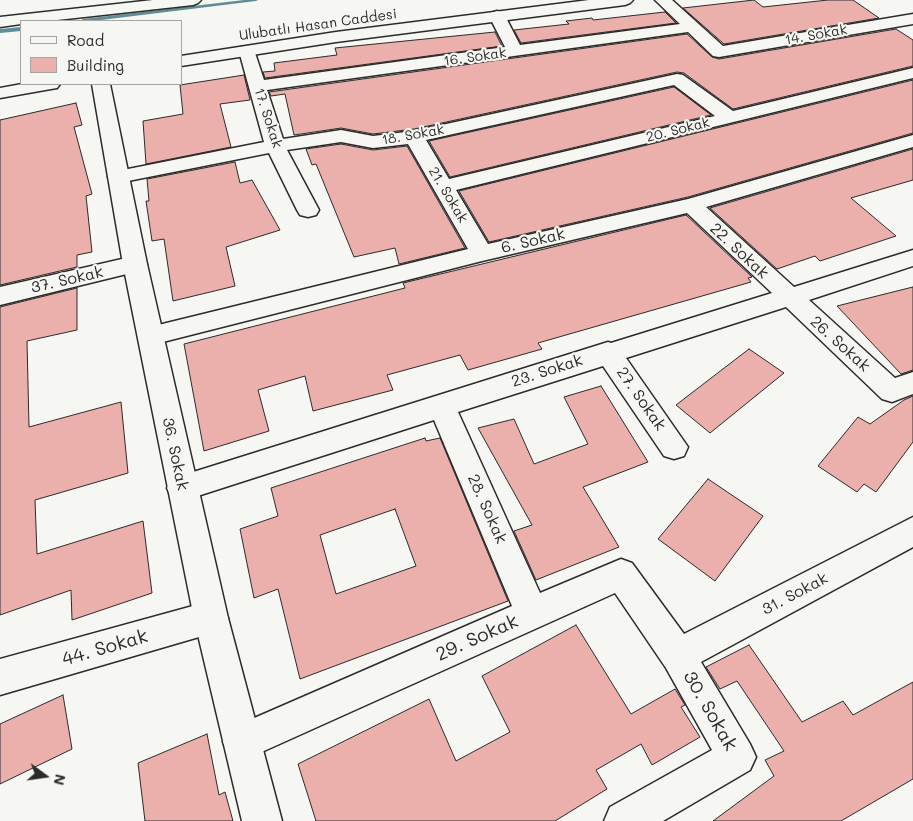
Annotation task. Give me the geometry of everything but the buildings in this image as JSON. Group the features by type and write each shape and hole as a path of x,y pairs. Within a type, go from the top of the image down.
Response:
{"street":[{"path":"42,17 48,0"},
{"path":"0,22 128,4 193,0"},
{"name":"Ulubatlı Hasan Caddesi","path":"341,21 514,0"},
{"path":"182,61 497,16 625,0"},
{"path":"663,0 692,27"},
{"name":"14. Sokak","path":"692,27 719,52 912,10"},
{"path":"497,16 516,51"},
{"name":"16. Sokak","path":"258,86 692,27"},
{"name":"17. Sokak","path":"247,51 275,146 308,210"},
{"name":"20. Sokak","path":"444,187 913,74"},
{"name":"18. Sokak","path":"118,177 275,146 341,136 373,142 414,137 677,79 730,118"},
{"path":"0,93 45,85"},
{"name":"36. Sokak","path":"102,85 135,264 182,488 211,618 262,821"},
{"name":"21. Sokak","path":"414,137 482,253"},
{"name":"6. Sokak","path":"151,336 482,253 691,205 913,141"},
{"name":"22. Sokak","path":"691,205 788,296"},
{"name":"23. Sokak","path":"182,488 608,352 913,258"},
{"name":"37. Sokak","path":"0,296 135,264"},
{"name":"26. Sokak","path":"788,296 902,387"},
{"name":"27. Sokak","path":"608,352 674,447"},
{"name":"28. Sokak","path":"441,405 532,613"},
{"name":"31. Sokak","path":"678,656 913,531"},
{"name":"29. Sokak","path":"242,742 621,574 678,656"},
{"name":"44. Sokak","path":"0,677 211,618"},
{"name":"30. Sokak","path":"624,821 737,757 678,656"}],"waterway":[{"path":"91,20 256,0"},
{"path":"0,31 20,29"}]}
